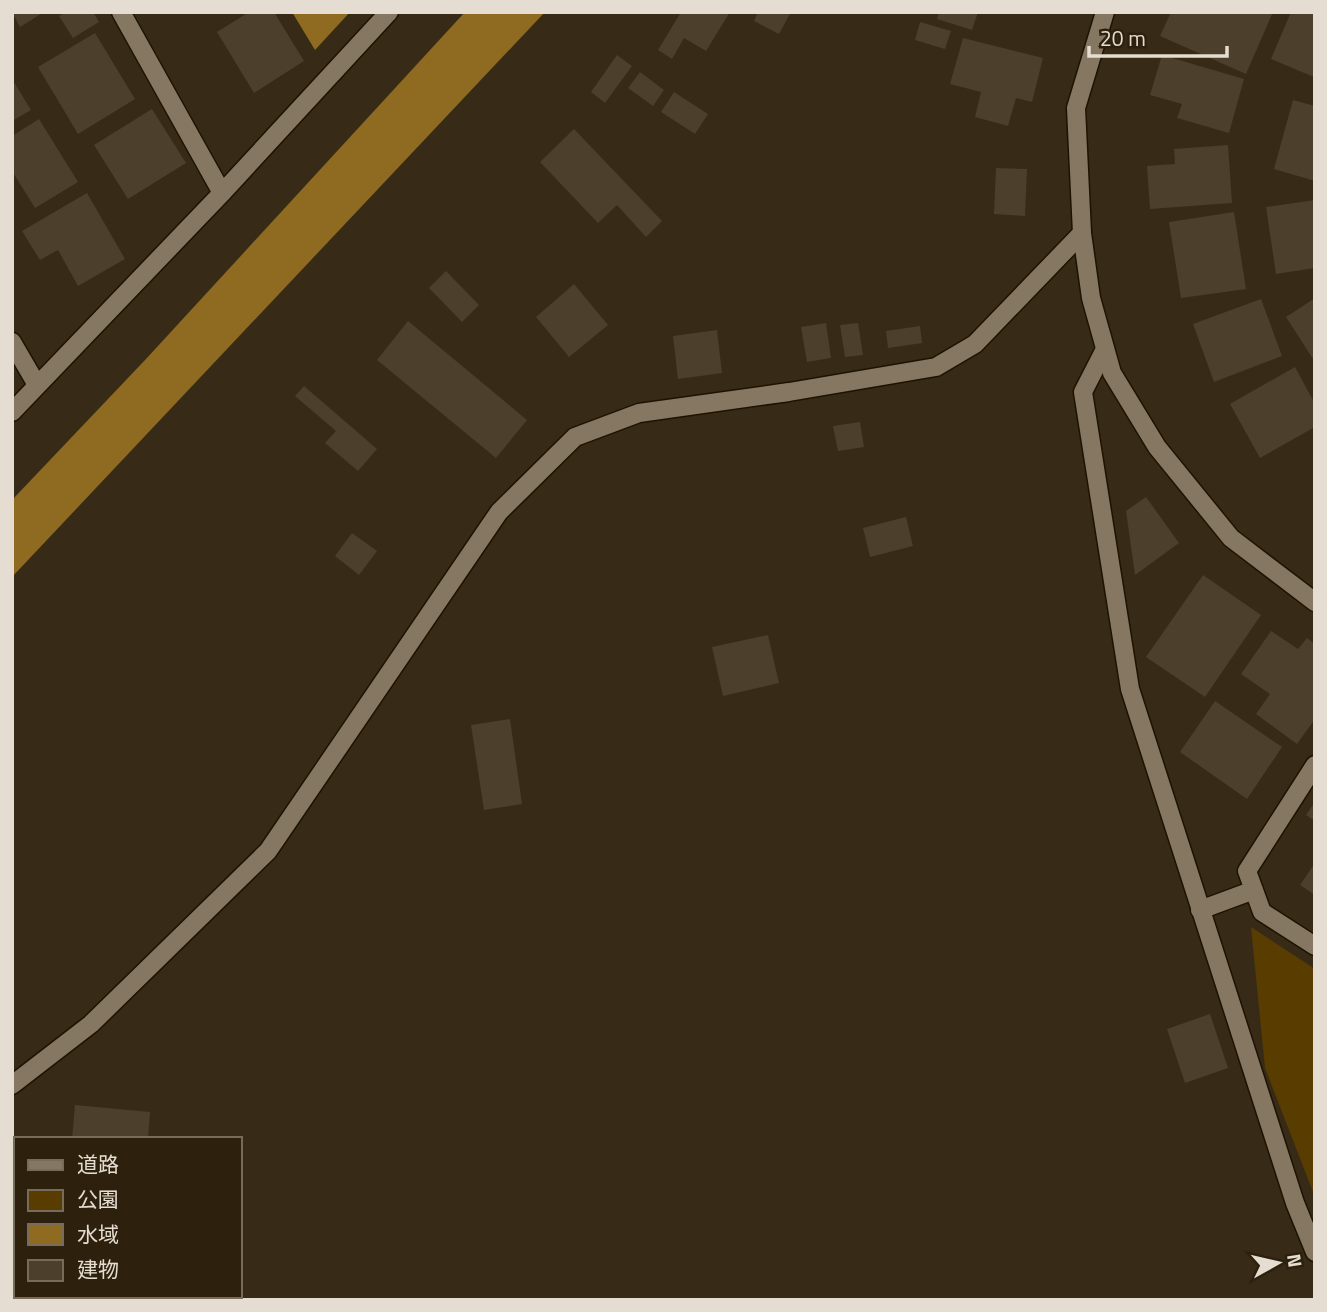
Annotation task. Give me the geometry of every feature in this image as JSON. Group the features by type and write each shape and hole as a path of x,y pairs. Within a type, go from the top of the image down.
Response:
{"street":[{"path":"121,12 222,193"},
{"path":"12,412 222,193 389,12"},
{"path":"1105,12 1076,108 1082,233 1091,298 1112,373 1157,447 1231,538 1315,602"},
{"path":"12,1085 91,1024 268,851 499,512 575,437 639,412 789,392 936,366 975,344 1082,233"},
{"path":"12,342 37,385"},
{"path":"1105,349 1083,392 1130,689 1295,1203 1315,1252"},
{"path":"1315,765 1247,871 1262,912 1315,946"},
{"path":"1200,909 1254,890"}],"green space":[{"path":"1251,927 1315,969 1315,1197 1265,1068"}],"water":[{"path":"292,12 350,12 315,50"},
{"path":"465,12 545,12 12,577 12,500 146,359"}],"building":[{"path":"12,12 44,12 20,27"},
{"path":"65,12 93,12 99,22 73,38 59,16"},
{"path":"249,12 274,12 304,61 254,93 217,32"},
{"path":"681,12 730,12 706,51 684,38 672,59 658,50"},
{"path":"758,12 791,12 779,34 754,21"},
{"path":"939,12 978,12 972,30 937,19"},
{"path":"1171,12 1273,12 1246,74 1160,36"},
{"path":"1291,12 1315,12 1314,77 1271,59"},
{"path":"920,22 951,31 945,49 915,40"},
{"path":"95,33 135,99 78,134 38,67"},
{"path":"963,38 1043,58 1032,102 1016,98 1008,126 975,117 981,92 950,84"},
{"path":"617,55 632,66 605,103 591,92"},
{"path":"1162,55 1244,79 1229,133 1177,118 1182,104 1150,95"},
{"path":"640,72 664,90 653,106 628,88"},
{"path":"12,79 31,110 12,121"},
{"path":"674,92 708,114 695,134 661,112"},
{"path":"1293,100 1315,106 1315,181 1274,169"},
{"path":"152,109 186,163 128,199 94,145"},
{"path":"39,119 78,182 35,208 12,171 12,136"},
{"path":"574,129 662,221 646,237 617,205 598,223 540,162"},
{"path":"1228,145 1232,203 1150,209 1147,166 1175,164 1174,149"},
{"path":"996,168 1027,169 1025,216 994,214"},
{"path":"87,193 125,259 78,286 58,250 40,260 22,231"},
{"path":"1315,200 1315,268 1276,274 1266,207"},
{"path":"1234,212 1246,289 1181,298 1169,222"},
{"path":"446,271 479,305 462,322 429,288"},
{"path":"574,284 608,325 569,357 536,317"},
{"path":"1315,298 1315,362 1286,317"},
{"path":"1261,299 1282,356 1214,382 1193,324"},
{"path":"408,321 527,420 496,458 377,360"},
{"path":"826,323 831,358 807,362 801,327"},
{"path":"858,323 863,355 845,357 840,325"},
{"path":"920,326 922,343 888,348 886,331"},
{"path":"717,330 722,373 678,379 673,336"},
{"path":"1295,367 1315,404 1315,427 1260,458 1230,404"},
{"path":"304,386 377,449 358,471 325,443 336,431 295,396"},
{"path":"860,422 864,447 838,451 833,426"},
{"path":"1146,497 1179,543 1135,575 1126,511"},
{"path":"906,517 913,546 870,557 863,528"},
{"path":"352,533 377,551 359,575 335,556"},
{"path":"1203,575 1261,615 1205,697 1146,657"},
{"path":"1271,631 1298,649 1307,638 1315,644 1315,719 1297,744 1256,714 1270,694 1241,674"},
{"path":"768,635 779,683 723,696 712,647"},
{"path":"1215,701 1282,747 1247,799 1180,752"},
{"path":"510,719 522,804 484,810 471,725"},
{"path":"1315,802 1315,821 1306,815"},
{"path":"1315,863 1315,895 1300,885"},
{"path":"1210,1014 1228,1068 1185,1083 1167,1029"},
{"path":"75,1105 150,1112 148,1137 72,1137"},
{"path":"60,1298 133,1298 133,1300"}]}
